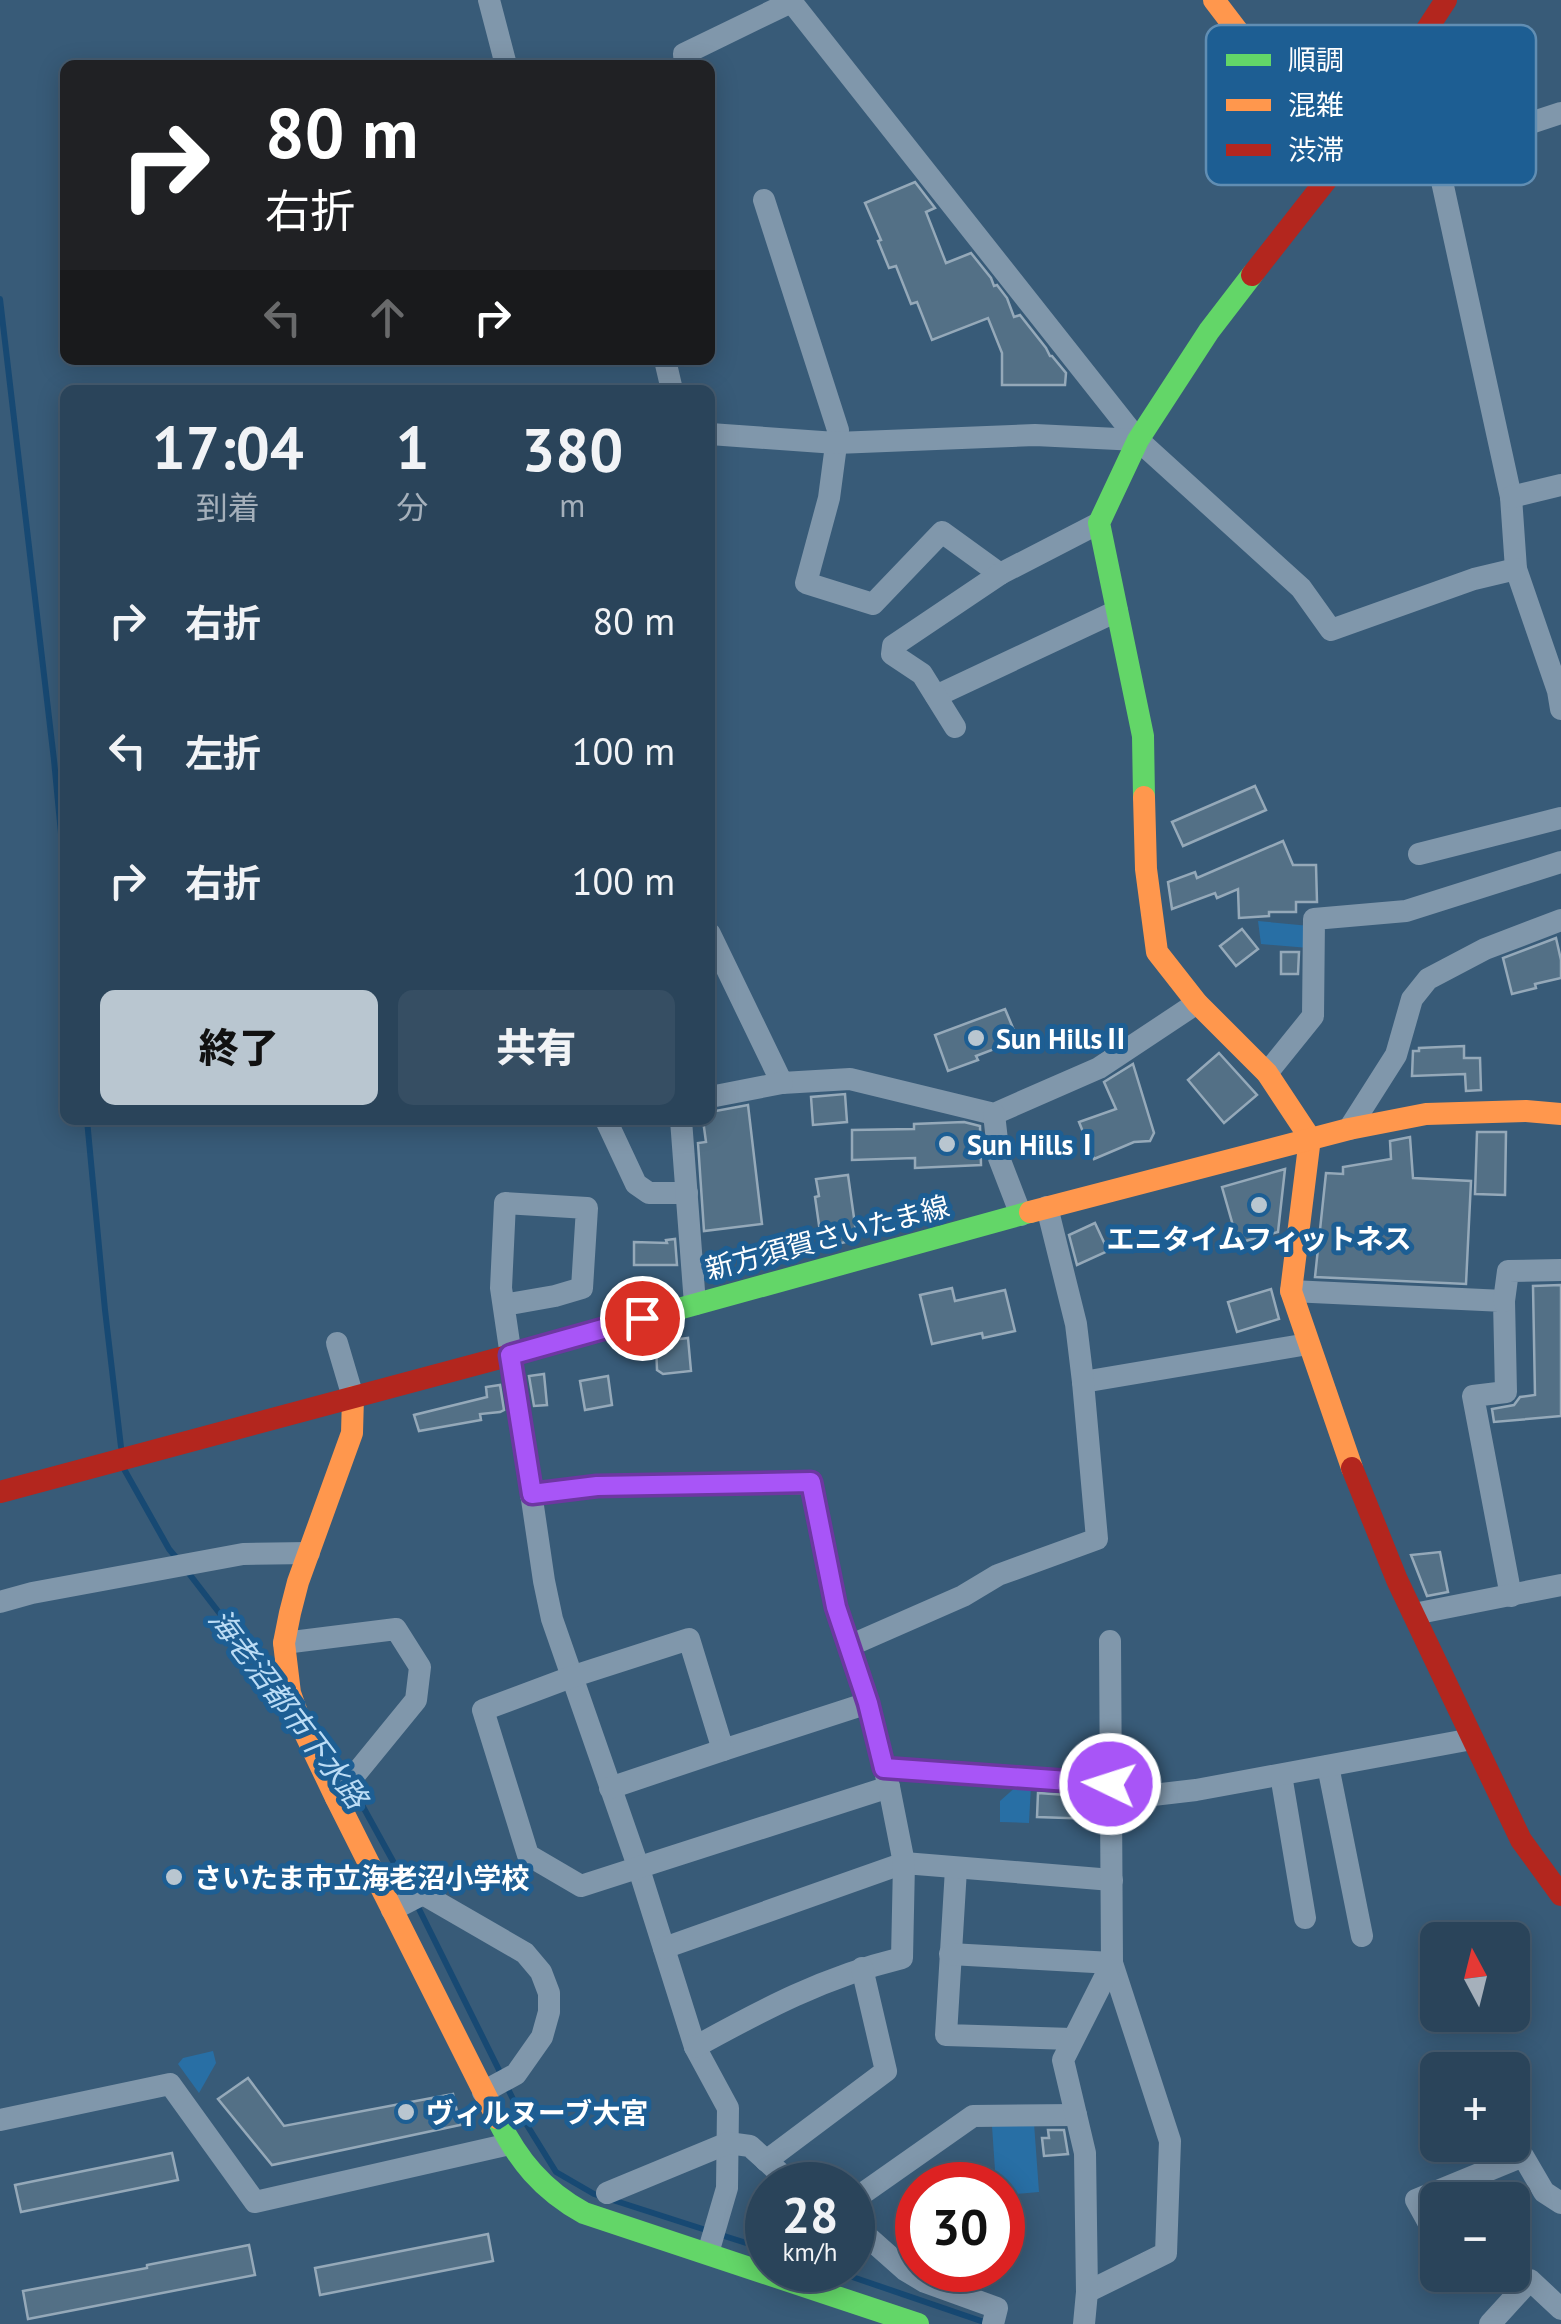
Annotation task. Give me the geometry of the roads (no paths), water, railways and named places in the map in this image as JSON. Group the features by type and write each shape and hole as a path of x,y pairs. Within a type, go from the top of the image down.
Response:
{"street":[{"path":"489,0 505,60"},
{"path":"1214,0 1233,25"},
{"path":"1431,25 1446,0"},
{"path":"685,60 684,54 790,1 1138,440 1302,588 1331,630 1474,579 1516,569"},
{"path":"1536,121 1561,113"},
{"path":"1324,185 1209,331 1138,440 1099,523 1143,736 1146,870 1157,952 1197,1002 1268,1073 1310,1138 1291,1291 1308,1344 1398,1580 1521,1840 1561,1895"},
{"path":"1443,185 1511,497 1516,569 1561,709"},
{"path":"764,200 838,430 829,498 806,584 873,604 942,532 1000,574"},
{"path":"715,434 836,443 1035,435 1138,440"},
{"path":"1511,497 1561,486"},
{"path":"955,727 922,674 892,654 892,646 1000,574 1099,523"},
{"path":"936,696 1117,612"},
{"path":"1419,854 1561,818"},
{"path":"1268,1073 1313,1016 1314,918 1406,911 1561,862"},
{"path":"1349,1128 1396,1055 1412,1000 1428,979 1485,949 1561,920"},
{"path":"715,944 782,1082"},
{"path":"715,1096 782,1082 850,1079 994,1114 1099,1068 1197,1002"},
{"path":"994,1114 999,1158 1021,1215"},
{"name":"新方須賀さいたま線","path":"0,1492 1349,1128 1426,1114 1561,1114"},
{"path":"608,1125 636,1184 648,1193 687,1194"},
{"path":"681,1125 695,1304"},
{"path":"504,1305 582,1288 587,1208 505,1203 501,1288 552,1618 639,1869 695,2047 728,2108 727,2188 708,2253"},
{"path":"849,1646 963,1596 998,1576 1096,1540 1076,1324 1047,1207"},
{"path":"1512,1596 1472,1396 1506,1392 1504,1301 1508,1271 1561,1270"},
{"path":"1291,1291 1504,1301"},
{"path":"337,1343 353,1397 352,1433 290,1613 284,1643 290,1693 336,1798 510,2144 542,2187 584,2213 918,2324"},
{"path":"1084,1382 1308,1344"},
{"path":"532,1494 597,1486 811,1482 836,1607 868,1703 904,1863 902,1958 862,1968 774,2003 695,2047"},
{"path":"0,1602 243,1554 309,1553"},
{"path":"1414,1614 1561,1586"},
{"path":"284,1643 396,1629 420,1668 416,1700 336,1798"},
{"path":"724,1750 689,1639 483,1710 528,1855 581,1886 639,1869 886,1777 1110,1792 1196,1790 1472,1739"},
{"path":"1087,2292 1166,2253 1170,2142 1112,1963 1110,1641"},
{"path":"610,1788 868,1703"},
{"path":"1328,1766 1362,1936"},
{"path":"1281,1775 1305,1918"},
{"path":"664,1948 904,1863 1112,1880"},
{"path":"956,1869 946,2035 1072,2039"},
{"path":"392,1910 423,1894 526,1953 542,1972 549,2012 542,2037 516,2074 482,2092"},
{"path":"950,1954 1112,1963"},
{"path":"1084,2324 1086,2153 1063,2060 1112,1963"},
{"path":"607,2193 728,2144 750,2146 766,2162 886,2070 862,1968"},
{"path":"0,2120 170,2084 256,2202 510,2144"},
{"path":"875,2185 973,2116 1076,2114"},
{"path":"1460,2182 1523,2156 1544,2192 1561,2203"},
{"path":"875,2243 925,2282 997,2308 993,2324"},
{"path":"1530,2281 1561,2309"},
{"path":"1490,2324 1509,2292"}],"waterway":[{"name":"海老沼都市下水路","path":"0,299 60,823"},
{"name":"海老沼都市下水路","path":"87,1125 121,1447"},
{"name":"海老沼都市下水路","path":"124,1469 179,1561"},
{"name":"海老沼都市下水路","path":"187,1571 277,1688"},
{"name":"海老沼都市下水路","path":"351,1785 410,1892"},
{"name":"海老沼都市下水路","path":"416,1903 502,2076"},
{"name":"海老沼都市下水路","path":"507,2087 556,2172 594,2194 709,2231"},
{"name":"海老沼都市下水路","path":"721,2235 745,2243"},
{"name":"海老沼都市下水路","path":"875,2285 987,2323"}],"place":[{"name":"Sun HillsⅡ","path":"976,1038"},
{"name":"Sun HillsⅠ","path":"947,1144"},
{"name":"エニタイムフィットネス","path":"1259,1205"},
{"name":"さいたま市立海老沼小学校","path":"174,1877"},
{"name":"ヴィルヌーブ大宮","path":"406,2112"}]}
